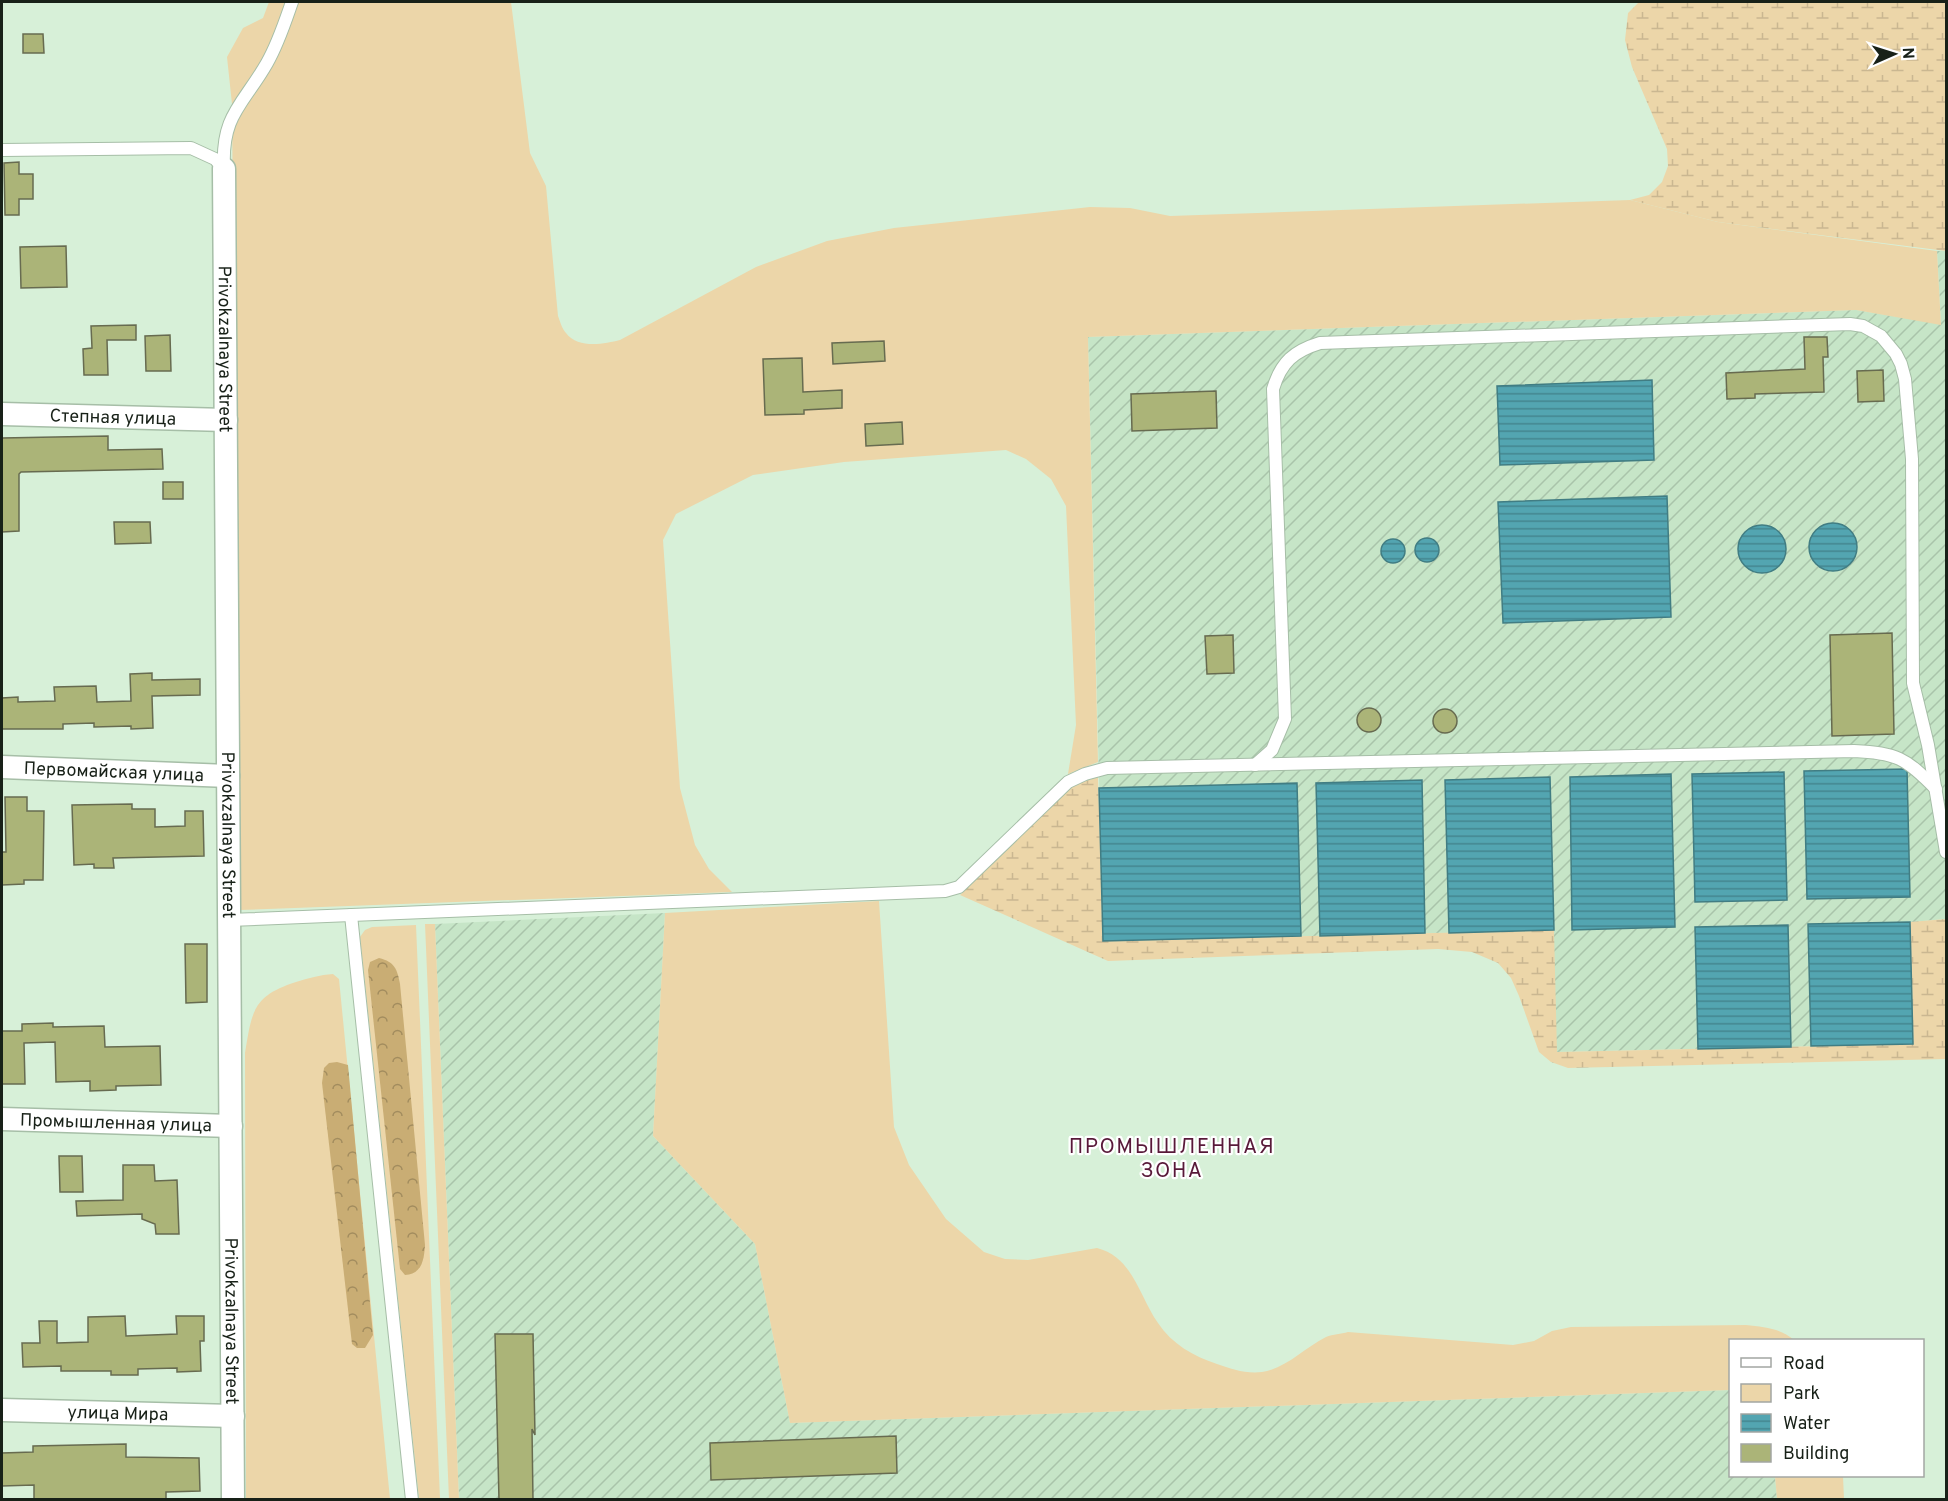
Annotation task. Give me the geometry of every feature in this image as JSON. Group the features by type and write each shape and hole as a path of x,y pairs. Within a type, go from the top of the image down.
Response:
{"street":[{"name":"Privokzalnaya Street","path":"224,169 233,1500"},
{"name":"Степная улица","path":"2,414 226,420"},
{"name":"Первомайская улица","path":"2,767 228,776"},
{"name":"Промышленная улица","path":"2,1119 231,1126"},
{"name":"улица Мира","path":"2,1410 233,1416"}],"lane":[{"path":"224,169 223,152 228,125 267,63 292,2"},
{"path":"2,150 191,148 210,156 224,169"},
{"path":"1256,765 1272,750 1285,719 1273,389 1282,365 1300,350 1320,343 1850,324 1863,326 1881,336 1896,354 1905,379 1912,459 1913,683 1947,852"},
{"path":"230,920 945,891 959,887 1068,782 1084,774 1107,768 1854,751 1876,752 1907,761 1936,789"},
{"path":"351,915 412,1500"}],"shaded area":[{"path":"1937,251 1946,251 1946,919 1911,922 1913,1044 1556,1052 1553,930 1103,941 1088,337 1856,310 1941,324"},
{"path":"665,913 653,1136 755,1244 790,1423 1729,1390 1729,1477 1775,1477 1777,1499 459,1499 435,924"}],"green space":[{"path":"269,2 511,2 530,153 546,186 558,316 566,333 571,338 584,343 599,344 620,340 756,267 827,241 894,228 1090,207 1130,208 1170,216 1630,200 1718,222 1937,251 1941,325 1856,310 1088,337 1098,762 1068,774 1076,725 1066,506 1051,479 1026,459 1006,450 844,462 753,475 676,514 663,540 680,788 695,845 709,869 732,892 239,910 232,104 227,57 243,28 263,18"},
{"path":"1639,2 1946,2 1946,251 1718,222 1630,200 1649,195 1662,182 1668,166 1667,149 1632,67 1625,40 1628,13"},
{"path":"1098,777 1103,941 1554,930 1557,1052 1913,1044 1910,922 1946,919 1946,1059 1568,1068 1551,1062 1539,1052 1511,978 1498,963 1472,952 1438,949 1108,961 960,895 1065,793 1076,784"},
{"path":"879,901 894,1127 909,1165 946,1219 984,1252 1005,1259 1028,1260 1097,1248 1109,1253 1127,1269 1158,1323 1176,1343 1222,1366 1250,1372 1271,1370 1326,1337 1348,1332 1513,1345 1534,1341 1552,1331 1571,1327 1746,1325 1765,1327 1793,1339 1729,1339 1729,1390 790,1423 755,1244 653,1136 665,913"},
{"path":"425,924 435,924 459,1499 449,1499"},
{"path":"416,925 440,1499 419,1499 360,937 365,930 372,927"},
{"path":"379,958 394,967 400,984 425,1245 423,1261 419,1269 405,1275 400,1269 368,970 370,962"},
{"path":"333,974 339,979 390,1499 246,1500 245,1053 253,1016 262,1000 281,987"},
{"path":"337,1062 348,1065 373,1335 365,1348 357,1348 352,1344 322,1083 324,1068 329,1063"},
{"path":"1775,1477 1843,1477 1844,1499 1777,1499"}],"water":[{"path":"1652,380 1654,460 1500,465 1497,386"},
{"path":"1667,496 1671,617 1503,623 1498,502"},
{"path":"1828,523 1838,523 1850,530 1857,542 1857,552 1850,564 1838,571 1828,571 1813,560 1809,552 1809,542 1820,527"},
{"path":"1757,525 1767,525 1779,532 1786,544 1786,554 1779,566 1767,573 1757,573 1742,562 1738,554 1738,544 1749,529"},
{"path":"1427,538 1436,541 1439,550 1436,559 1427,562 1418,559 1415,550 1418,541"},
{"path":"1393,539 1402,542 1405,551 1402,560 1393,563 1384,560 1381,551 1384,542"},
{"path":"1907,769 1910,897 1807,899 1804,771"},
{"path":"1784,772 1787,900 1695,902 1692,774"},
{"path":"1671,774 1675,927 1572,930 1570,777"},
{"path":"1550,777 1554,930 1449,933 1445,780"},
{"path":"1422,780 1425,933 1320,936 1316,783"},
{"path":"1297,783 1301,936 1103,941 1099,788"},
{"path":"1910,922 1913,1044 1811,1046 1808,924"},
{"path":"1788,925 1791,1047 1698,1049 1695,927"}],"building":[{"path":"23,34 43,34 44,53 23,53"},
{"path":"19,162 19,174 33,174 33,199 19,199 19,215 5,215 4,163"},
{"path":"66,246 67,287 21,288 20,247"},
{"path":"136,325 136,340 107,340 108,375 84,375 83,349 92,348 91,326"},
{"path":"170,335 171,371 146,371 145,336"},
{"path":"1804,337 1827,337 1828,357 1823,357 1824,392 1755,394 1755,398 1727,399 1726,373 1805,369"},
{"path":"884,341 885,361 833,364 832,343"},
{"path":"802,358 803,392 842,390 842,408 804,410 804,414 765,415 763,359"},
{"path":"1883,370 1884,401 1858,402 1857,371"},
{"path":"1216,391 1217,428 1132,431 1131,394"},
{"path":"902,422 903,444 866,446 865,424"},
{"path":"108,436 108,450 162,449 163,469 21,472 19,474 19,531 2,532 2,438"},
{"path":"163,482 183,482 183,499 163,499"},
{"path":"114,522 150,522 151,543 115,544"},
{"path":"1892,633 1894,734 1832,736 1830,635"},
{"path":"1233,635 1234,673 1207,674 1205,636"},
{"path":"152,673 152,680 200,679 200,695 152,696 153,728 94,727 94,723 63,724 63,729 2,729 2,698 18,697 18,702 55,701 54,687 96,686 97,702 131,701 130,674"},
{"path":"1369,708 1378,711 1381,720 1378,729 1369,732 1360,729 1357,720 1360,711"},
{"path":"1445,709 1454,712 1457,721 1454,730 1445,733 1436,730 1433,721 1436,712"},
{"path":"5,797 27,797 27,811 44,811 43,880 24,880 24,884 2,885 2,852 6,852"},
{"path":"132,804 132,809 155,809 155,827 185,826 185,811 203,811 204,856 113,858 114,868 94,868 94,864 74,865 72,805"},
{"path":"185,944 207,944 207,1002 186,1003"},
{"path":"53,1023 53,1027 104,1026 105,1047 160,1046 161,1085 116,1086 116,1090 90,1091 90,1081 56,1082 55,1042 24,1043 25,1084 2,1084 2,1031 22,1031 22,1024"},
{"path":"59,1156 82,1156 83,1192 60,1192"},
{"path":"123,1165 154,1165 155,1181 177,1180 179,1234 156,1234 155,1224 142,1219 142,1214 77,1216 76,1201 123,1200"},
{"path":"125,1316 126,1336 177,1334 176,1316 204,1316 204,1341 200,1341 201,1371 177,1372 177,1368 138,1369 138,1375 111,1375 111,1371 61,1371 61,1366 23,1367 22,1343 40,1343 39,1321 57,1321 57,1343 88,1342 88,1317"},
{"path":"495,1334 533,1334 535,1435 532,1429 533,1500 499,1500"},
{"path":"896,1436 897,1473 711,1480 710,1443"},
{"path":"126,1444 126,1457 199,1458 200,1491 166,1492 166,1500 34,1500 34,1485 2,1486 2,1453 33,1452 33,1446"}],"district":[{"name":"ПРОМЫШЛЕННАЯ ЗОНА","path":"1172,1158"}]}
